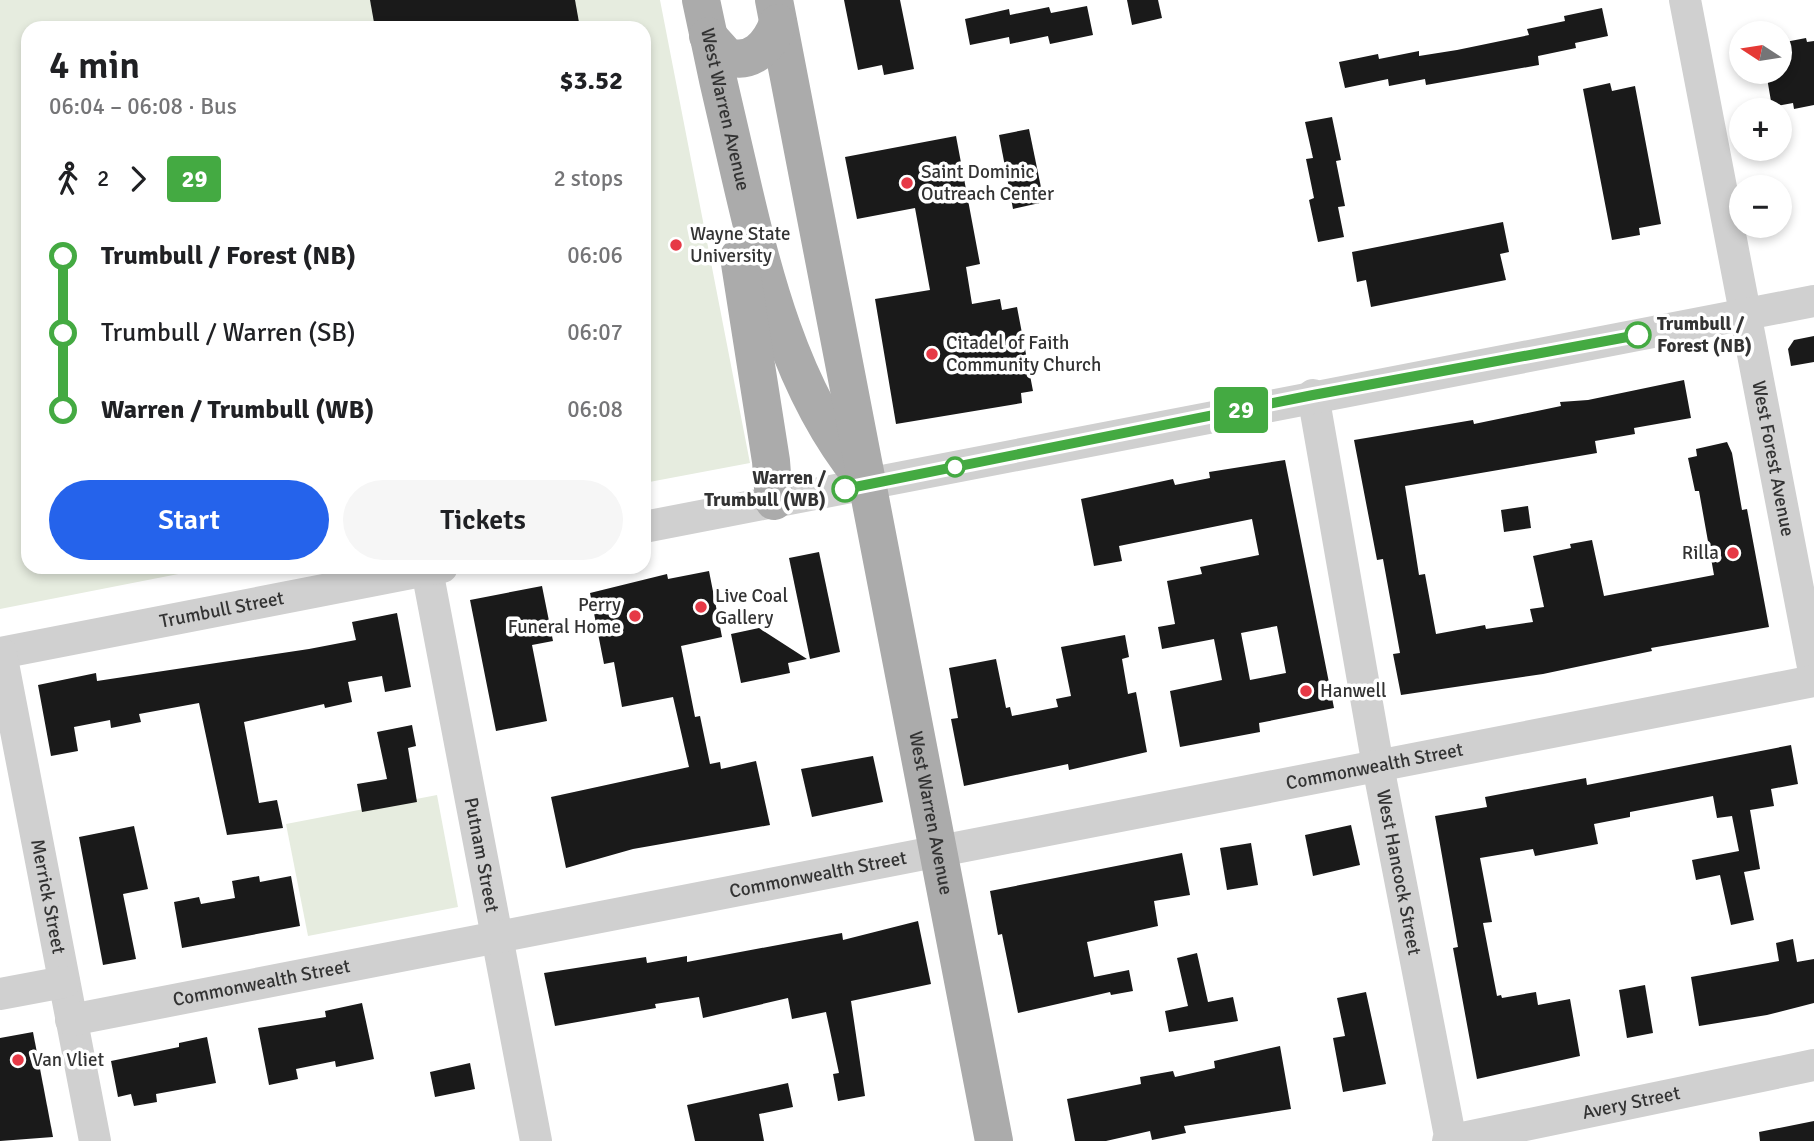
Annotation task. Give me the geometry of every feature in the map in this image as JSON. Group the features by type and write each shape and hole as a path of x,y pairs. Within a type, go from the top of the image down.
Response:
{"main road":[{"path":"708,35 726,56 746,58 766,46 776,11"},
{"name":"West Warren Avenue","path":"776,11 994,1141"},
{"path":"708,35 712,89 771,461 774,501"},
{"name":"West Warren Avenue","path":"708,35 754,238 776,310 836,446 867,484"}],"street":[{"name":"West Forest Avenue","path":"1685,0 1814,672"},
{"path":"651,526 1313,395 1814,301"},
{"name":"West Hancock Street","path":"1313,395 1378,766 1450,1141"},
{"name":"Trumbull Street","path":"0,653 403,574"},
{"name":"Putnam Street","path":"435,574 497,937 536,1141"},
{"name":"Merrick Street","path":"0,653 94,1141"},
{"name":"Commonwealth Street","path":"71,1020 1814,681"},
{"path":"0,994 64,982"},
{"name":"Avery Street","path":"1450,1141 1814,1065"}],"shaded area":[{"name":"Wayne State University","path":"0,0 660,0 750,463 651,482 651,21 21,21 21,574 178,574 0,609"},
{"path":"437,795 458,907 308,936 286,824"}],"building":[{"path":"370,0 575,0 579,21 374,21"},
{"path":"844,0 900,0 914,69 884,75 882,65 858,70"},
{"path":"1127,0 1158,0 1162,18 1132,25"},
{"path":"1087,6 1093,35 1050,44 1048,36 1010,44 1009,37 970,45 965,19 1009,9 1010,15 1049,7 1051,13"},
{"path":"1602,8 1608,36 1575,43 1576,48 1538,56 1539,65 1426,85 1425,79 1389,86 1388,79 1345,88 1339,62 1378,54 1379,59 1419,51 1419,56 1457,50 1529,35 1527,29 1565,21 1564,16"},
{"path":"1806,38 1807,42 1814,41 1814,105 1794,109 1792,98 1770,98 1768,84 1792,84 1792,41"},
{"path":"1610,83 1612,91 1635,86 1661,224 1639,228 1640,235 1612,240 1583,89"},
{"path":"1332,117 1341,160 1336,161 1345,206 1338,207 1344,237 1318,242 1309,200 1314,198 1306,159 1313,158 1305,122"},
{"path":"1029,129 1044,202 1013,209 999,135"},
{"path":"956,136 980,264 966,267 972,304 1000,299 1002,310 1017,307 1033,391 1021,393 1022,403 896,424 875,299 930,290 915,208 857,219 845,157"},
{"path":"1503,222 1509,252 1500,254 1506,280 1371,307 1366,280 1357,282 1352,252"},
{"path":"1814,336 1814,362 1791,366 1788,349 1794,340"},
{"path":"1684,380 1691,418 1634,428 1635,434 1595,441 1597,453 1405,486 1419,575 1425,574 1436,634 1485,625 1486,629 1533,622 1530,609 1544,607 1533,556 1571,548 1570,544 1592,540 1604,596 1714,575 1699,491 1695,491 1688,458 1697,456 1696,449 1727,442 1732,453 1742,510 1747,509 1769,627 1651,648 1652,651 1543,674 1401,695 1393,654 1400,653 1383,559 1377,560 1354,440 1473,420 1474,424 1561,406 1560,402 1588,400"},
{"path":"1285,460 1334,708 1259,723 1260,732 1180,747 1170,691 1222,680 1214,639 1162,649 1158,627 1175,624 1167,581 1202,574 1200,567 1259,555 1252,519 1119,546 1122,561 1094,566 1081,499 1173,479 1175,485 1210,478 1209,472","holes":["1277,626 1286,673 1250,680 1241,633"]},
{"path":"1528,506 1531,528 1504,532 1501,510"},
{"path":"819,552 840,652 810,659 789,558"},
{"path":"709,571 722,637 681,646 695,717 700,716 710,764 720,762 721,769 756,761 770,825 633,849 566,868 551,797 689,767 673,697 622,707 614,662 604,664 590,593 667,574 668,579"},
{"path":"542,586 553,641 532,645 547,721 496,731 470,600"},
{"path":"397,613 411,687 385,692 382,676 348,682 352,702 325,708 324,704 244,722 259,803 277,800 283,828 227,835 199,703 139,714 141,722 111,728 110,720 74,727 78,751 51,756 38,685 96,673 97,681 356,640 352,622"},
{"path":"759,628 807,659 788,663 790,673 741,683 731,634"},
{"path":"1125,635 1129,657 1122,659 1128,694 1136,692 1147,752 1069,770 1068,764 964,786 951,719 958,718 949,668 996,659 1006,708 1010,707 1012,716 1058,707 1056,699 1071,696 1061,647"},
{"path":"412,725 416,746 408,748 417,802 362,812 357,784 387,779 377,732"},
{"path":"1791,745 1798,784 1771,789 1774,806 1750,810 1760,869 1744,872 1754,920 1731,925 1720,875 1696,880 1692,860 1739,851 1732,816 1717,818 1713,796 1630,812 1630,817 1594,824 1598,844 1535,856 1533,849 1480,858 1492,922 1483,923 1497,996 1501,995 1502,998 1536,992 1538,1005 1570,999 1580,1056 1477,1079 1453,948 1458,947 1435,816 1487,807 1485,797 1586,778 1587,785"},
{"path":"873,756 883,802 812,817 801,769"},
{"path":"1351,825 1360,865 1313,876 1305,835"},
{"path":"134,826 148,889 123,894 136,959 103,965 79,837"},
{"path":"1251,843 1258,885 1227,890 1220,848"},
{"path":"1182,853 1190,895 1154,901 1158,926 1087,942 1094,977 1129,970 1133,991 1111,995 1110,992 1018,1013 990,891"},
{"path":"259,876 260,882 291,876 300,926 182,948 174,902 199,897 201,904 235,898 232,881"},
{"path":"918,921 931,984 851,1001 865,1096 838,1101 833,1074 839,1073 826,1012 792,1019 788,998 703,1018 699,997 655,1004 656,1008 555,1026 544,973 646,957 647,963 687,956 687,962 842,933 843,940"},
{"path":"1793,939 1797,962 1814,959 1814,1003 1767,1015 1699,1026 1691,977 1779,961 1776,943"},
{"path":"1197,953 1208,1002 1233,997 1238,1021 1169,1032 1165,1011 1188,1006 1177,958"},
{"path":"1645,985 1653,1033 1627,1038 1619,990"},
{"path":"1366,992 1386,1084 1343,1092 1333,1038 1345,1036 1337,998"},
{"path":"362,1003 374,1059 336,1067 335,1061 296,1069 298,1079 269,1085 258,1028 326,1017 325,1011"},
{"path":"33,1032 53,1137 0,1141 0,1038"},
{"path":"207,1037 216,1083 156,1094 157,1102 134,1106 131,1094 118,1097 111,1061 179,1047 179,1043"},
{"path":"1280,1046 1291,1109 1184,1126 1186,1133 1152,1140 1150,1131 1106,1141 1075,1141 1067,1099 1141,1084 1140,1077 1173,1071 1175,1077 1215,1068 1214,1061"},
{"path":"470,1063 475,1089 435,1097 430,1072"},
{"path":"788,1083 793,1107 759,1114 764,1141 695,1141 687,1105"},
{"path":"1814,1121 1814,1141 1760,1141 1759,1132"}],"bus line":[{"name":"29","path":"845,489 1313,395 1638,335"}],"place":[{"name":"Saint Dominic Outreach Center","path":"907,183"},
{"name":"Wayne State University","path":"676,245"},
{"name":"Trumbull / Forest (NB)","path":"1638,335"},
{"name":"Citadel of Faith Community Church","path":"932,354"},
{"name":"Warren / Trumbull (WB)","path":"845,489"},
{"name":"Rilla","path":"1733,553"},
{"name":"Live Coal Gallery","path":"701,607"},
{"name":"Perry Funeral Home","path":"635,616"},
{"name":"Hanwell","path":"1306,691"},
{"name":"Van Vliet","path":"18,1060"}]}
